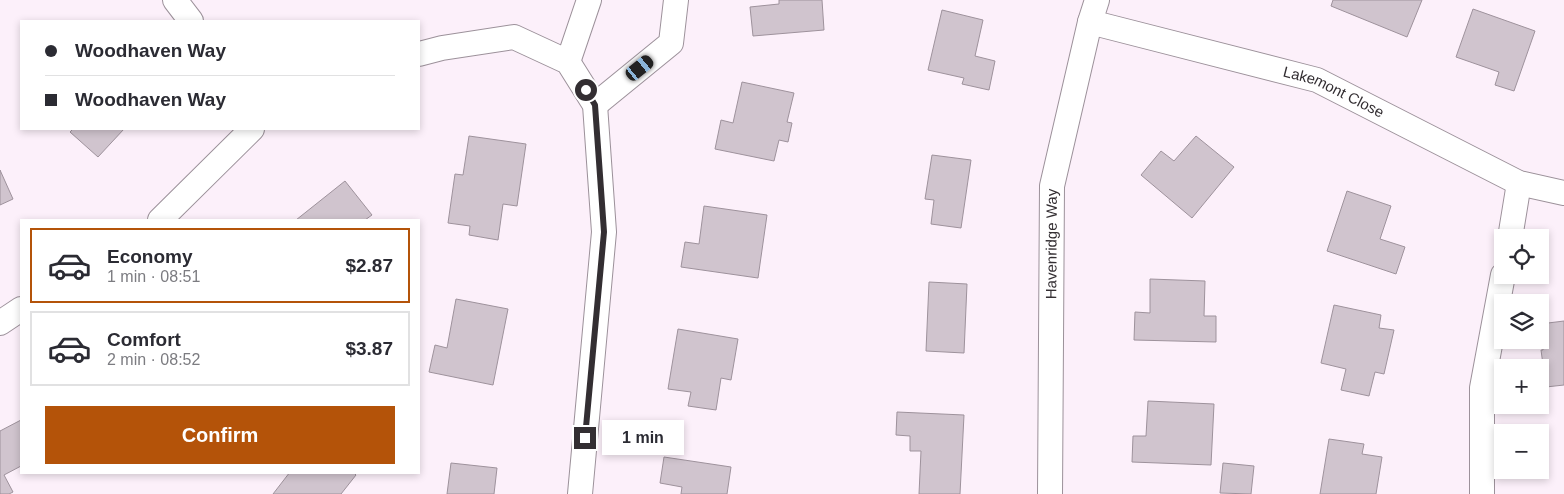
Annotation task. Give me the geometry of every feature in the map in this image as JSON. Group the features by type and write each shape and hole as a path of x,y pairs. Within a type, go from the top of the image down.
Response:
{"street":[{"path":"175,0 190,20"},
{"path":"568,62 589,0"},
{"path":"595,105 671,43 676,0"},
{"name":"Lakemont Close","path":"1094,11 1318,80 1519,183 1564,193"},
{"name":"Havenridge Way","path":"1050,494 1052,186 1094,11"},
{"path":"420,54 442,48 514,37 568,62 595,105 604,232 580,494"},
{"path":"161,219 251,130"},
{"path":"1511,229 1519,183"},
{"path":"1482,494 1482,388 1501,284"},
{"path":"0,323 20,310"}],"building":[{"path":"779,0 822,0 824,30 753,36 750,7 779,4"},
{"path":"1333,0 1422,0 1407,37 1331,6"},
{"path":"1473,9 1535,31 1514,91 1495,85 1499,72 1456,57"},
{"path":"942,10 983,20 975,56 995,61 989,90 962,84 964,78 928,70"},
{"path":"742,82 794,93 787,122 792,123 788,142 779,140 774,161 715,149 721,120 733,123"},
{"path":"72,130 123,130 98,157 70,132"},
{"path":"469,136 526,144 517,206 503,204 498,240 469,235 470,226 448,223 455,174 463,175"},
{"path":"1196,136 1234,167 1192,218 1141,175 1161,151 1174,161"},
{"path":"932,155 971,160 961,228 931,224 934,200 925,199"},
{"path":"0,170 13,199 0,205"},
{"path":"345,181 372,215 366,219 297,219"},
{"path":"1347,191 1391,206 1380,239 1405,247 1396,274 1327,251"},
{"path":"704,206 767,215 758,278 681,267 685,242 699,244"},
{"path":"1150,279 1205,281 1204,316 1216,316 1216,342 1134,340 1135,312 1150,313"},
{"path":"929,282 967,284 964,353 926,351"},
{"path":"456,299 508,309 493,385 429,372 435,345 447,348"},
{"path":"1334,305 1381,315 1379,328 1394,330 1384,374 1375,372 1369,396 1341,390 1346,369 1321,363"},
{"path":"1564,321 1564,385 1549,387 1549,359 1542,359 1541,350 1549,349 1549,323"},
{"path":"678,329 738,339 731,380 721,378 716,410 688,406 691,392 668,389"},
{"path":"1148,401 1214,404 1211,465 1132,462 1133,436 1146,436"},
{"path":"897,412 964,415 960,494 919,494 921,451 910,451 910,436 896,435"},
{"path":"20,421 20,467 4,475 13,492 9,494 0,494 0,431"},
{"path":"1329,439 1364,444 1362,454 1382,457 1376,494 1320,494"},
{"path":"664,457 731,467 727,494 681,494 682,487 660,483"},
{"path":"451,463 497,468 494,494 447,494"},
{"path":"1223,463 1254,466 1251,494 1220,493"},
{"path":"288,474 356,475 341,494 273,494"}],"route":[{"path":"585,438 604,232 595,105 586,90"}]}
